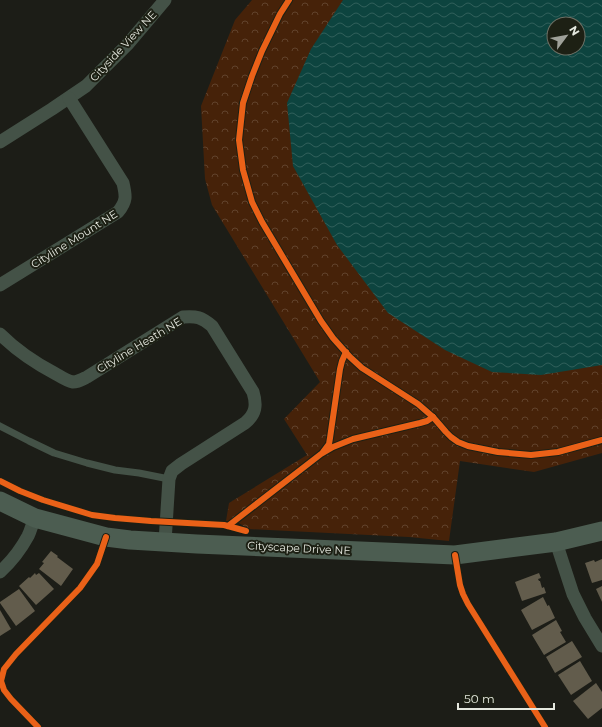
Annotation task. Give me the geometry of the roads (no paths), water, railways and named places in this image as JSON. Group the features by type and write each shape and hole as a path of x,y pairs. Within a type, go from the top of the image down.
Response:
{"street":[{"name":"Cityside View NE","path":"0,142 86,86 127,46 165,0"},
{"name":"Cityline Mount NE","path":"0,285 118,212 124,205 126,199 123,183 69,98"},
{"name":"Cityline Heath NE","path":"0,334 27,357 61,377 74,382 87,377 183,317 199,317 212,326 253,392 256,400 254,411 250,419 245,423 175,468 169,479"},
{"path":"165,542 169,479"},
{"name":"Cityscape Drive NE","path":"0,501 35,518 106,537 165,542 455,555 556,542 602,530"},
{"path":"0,572 19,550 28,536 35,518"},
{"path":"556,542 573,594 585,618 602,646"}],"lane":[{"path":"0,426 54,452 87,463 115,470 169,479"}],"water":[{"path":"343,0 602,0 602,365 541,375 492,372 445,350 388,313 337,245 293,166 287,103 311,49"}]}
